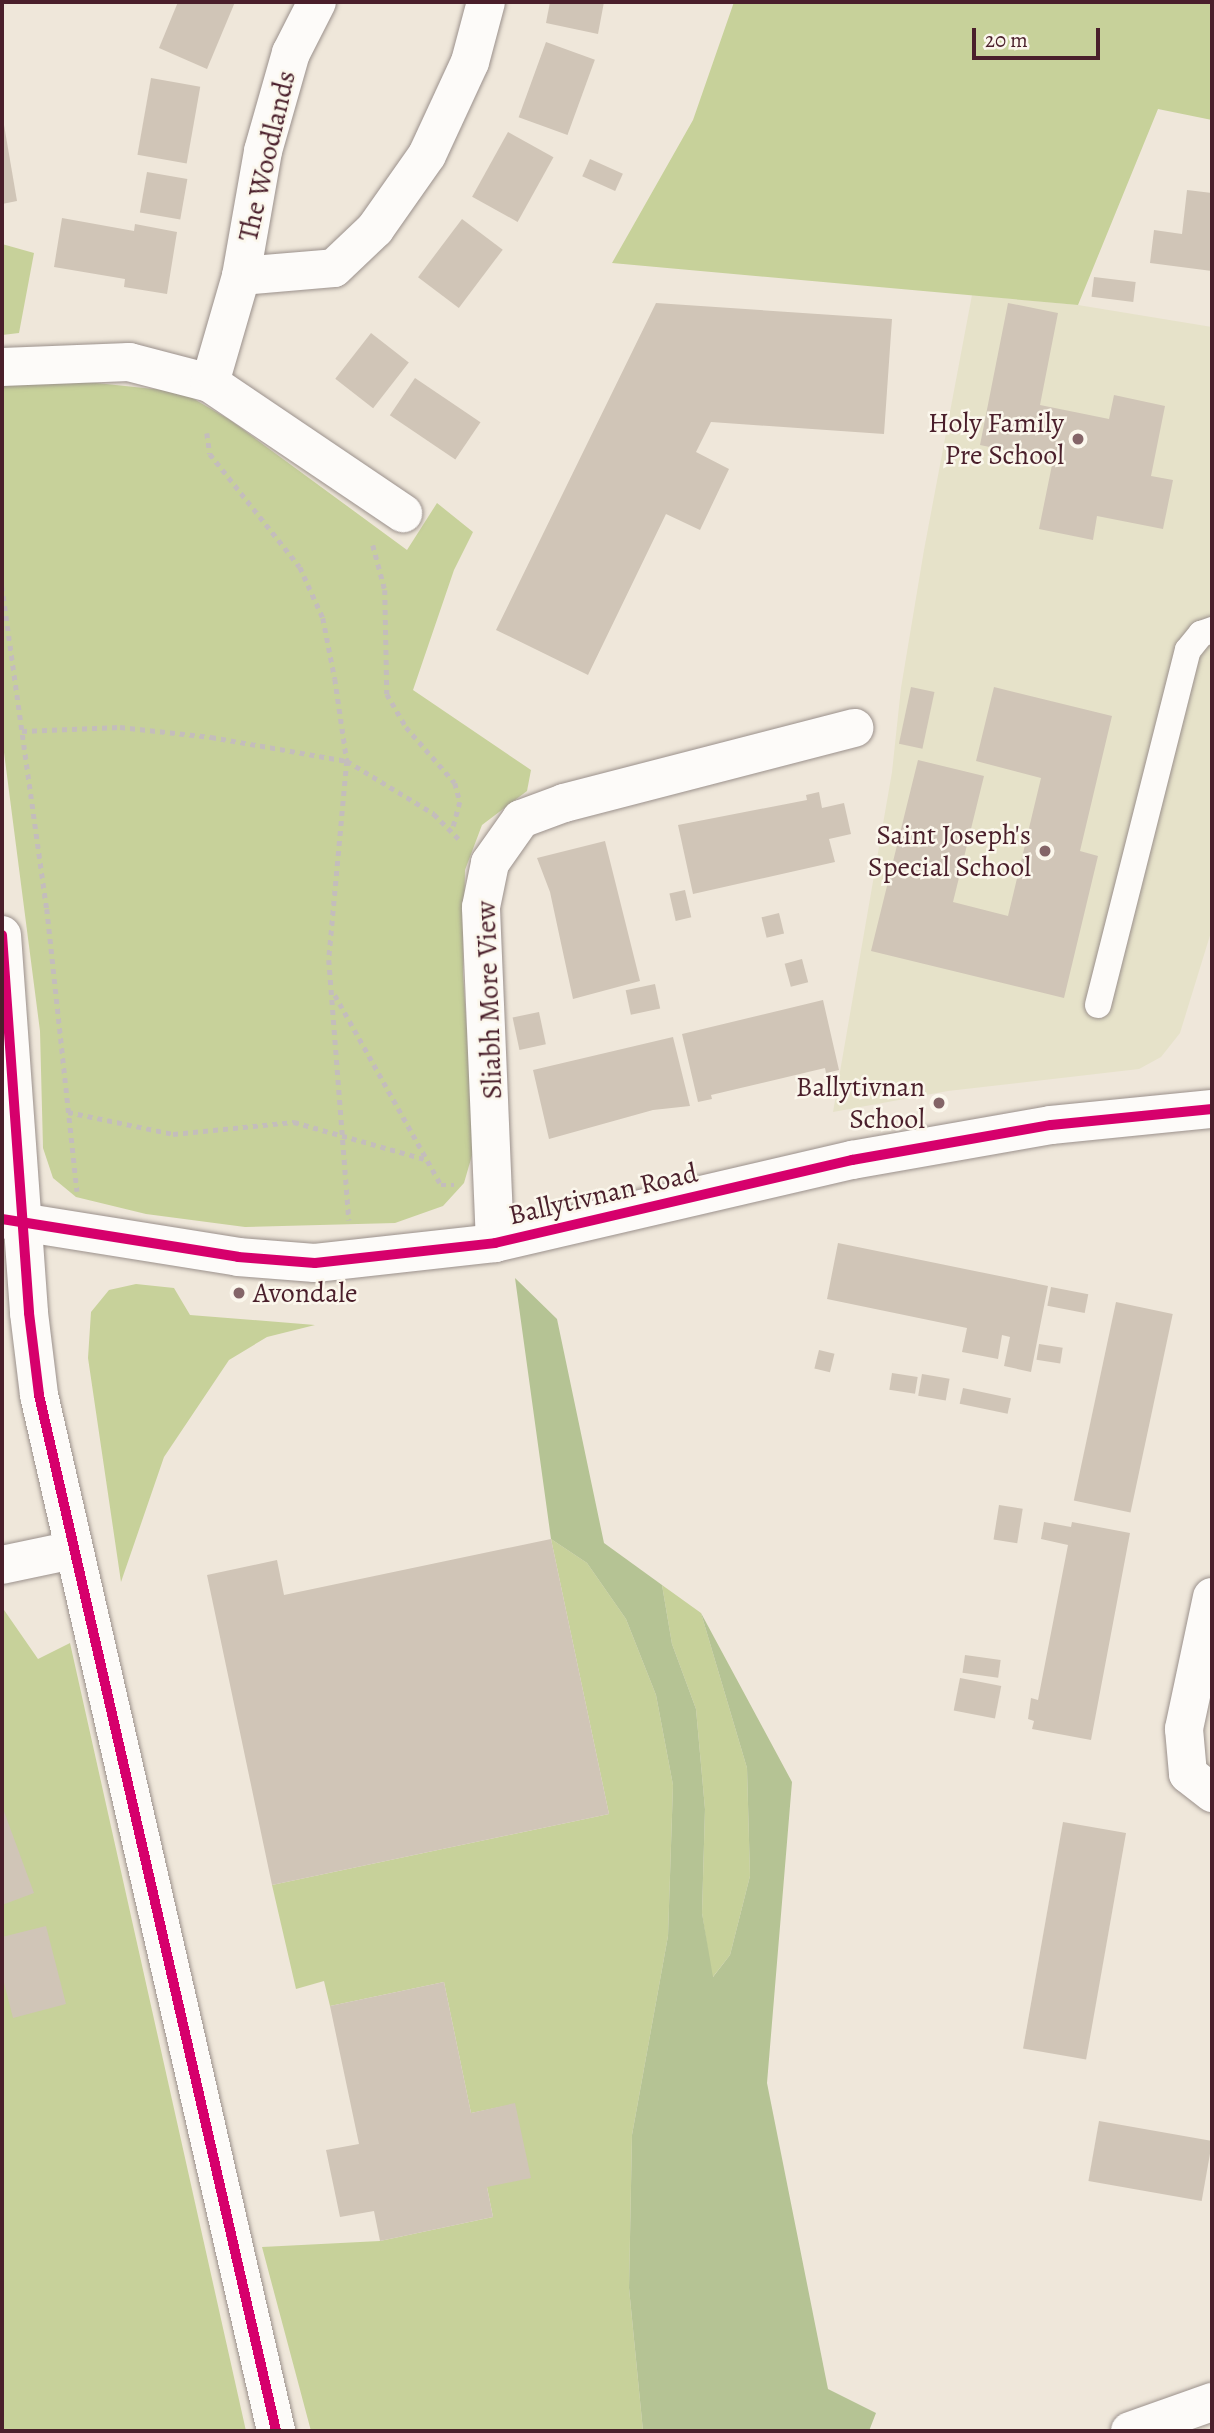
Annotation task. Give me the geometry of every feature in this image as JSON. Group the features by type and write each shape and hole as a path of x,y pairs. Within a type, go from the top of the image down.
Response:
{"main road":[{"name":"The Woodlands","path":"210,383 241,276 266,139 291,53 317,2"},
{"name":"The Woodlands","path":"241,276 334,268 375,229 427,155 470,62 486,2"},
{"path":"2,367 129,362 210,383 403,513"},
{"name":"Sliabh More View","path":"495,1243 481,906 489,869 521,818 564,803 854,728"},
{"path":"2,935 13,1221 39,1395 276,2431"},
{"name":"Ballytivnan Road","path":"13,1221 238,1258 315,1263 495,1243 852,1160 1051,1125 1212,1108"},
{"path":"2,1565 73,1550"},
{"path":"1212,1597 1184,1729 1188,1774 1212,1793"},
{"path":"1147,2428 1212,2402"}],"lane":[{"path":"1098,1005 1188,650 1201,634 1212,630"}],"path":[{"path":"210,383 205,418 210,454 300,567 323,618 346,761 329,960 345,1138 351,1259"},
{"path":"371,489 370,534 385,590 387,694 406,727 455,783 460,802 452,831"},
{"path":"2,586 84,1233"},
{"path":"22,731 120,727 211,737 346,761 434,814 489,869"},
{"path":"333,992 441,1185 494,1185"},
{"path":"68,1112 173,1134 293,1122 428,1160"}],"shaded area":[{"name":"Saint Joseph's Special School","path":"972,295 1078,305 1212,327 1212,929 1180,1033 1161,1057 1139,1069 948,1091 833,1112 892,772 901,688 924,550"}],"green space":[{"path":"734,2 1212,2 1212,120 1158,109 1078,305 612,263 693,120"},
{"path":"2,244 34,253 19,333 2,335"},
{"path":"68,380 182,392 230,420 407,550 437,503 473,532 454,570 413,690 531,770 527,791 482,825 465,870 463,974 475,1145 464,1183 443,1206 395,1223 245,1227 146,1214 76,1197 53,1178 43,1148 40,1031 2,737 2,384"},
{"path":"515,1278 557,1319 604,1543 662,1585 672,1644 696,1709 705,1809 702,1913 713,1977 730,1955 750,1876 747,1768 701,1613 792,1782 767,2083 828,2389 876,2413 869,2431 643,2431 629,2288 632,2135 668,1936 673,1785 656,1695 626,1619 587,1563 551,1539"},
{"path":"136,1284 174,1288 190,1315 315,1325 267,1337 229,1360 164,1457 121,1582 88,1358 91,1312 109,1290"},
{"path":"551,1539 587,1563 626,1619 656,1695 673,1785 668,1936 632,2135 629,2288 643,2431 311,2431 262,2247 380,2241 493,2217 487,2187 515,2104 471,2113 444,1982 330,2006 324,1981 296,1989 272,1885 609,1814"},
{"path":"662,1585 701,1613 747,1768 750,1876 730,1955 712,1978 702,1913 705,1809 696,1709 672,1644"},
{"path":"2,1607 38,1659 70,1643 246,2431 2,2431"}],"building":[{"path":"178,2 235,2 207,69 159,48"},
{"path":"550,2 604,2 598,34 546,23"},
{"path":"546,42 595,60 568,135 519,117"},
{"path":"151,78 200,87 187,163 137,155"},
{"path":"2,120 17,201 2,204"},
{"path":"508,132 553,157 518,222 472,197"},
{"path":"590,159 623,174 615,191 582,176"},
{"path":"147,172 187,179 180,219 140,212"},
{"path":"1187,190 1212,193 1212,271 1150,263 1154,230 1182,234"},
{"path":"62,218 134,231 135,224 177,232 167,294 124,287 125,279 54,267"},
{"path":"462,219 503,250 459,308 418,277"},
{"path":"1094,277 1136,282 1133,302 1092,297"},
{"path":"656,303 892,319 884,434 711,422 696,452 729,469 700,530 666,514 588,675 496,630"},
{"path":"1008,303 1058,313 1040,405 1109,419 1114,395 1165,406 1151,476 1173,480 1163,529 1097,516 1093,540 1039,529 1053,460 980,445"},
{"path":"371,333 409,363 373,408 335,379"},
{"path":"415,378 480,422 455,459 390,415"},
{"path":"911,687 934,692 922,749 899,744"},
{"path":"994,687 1112,716 1080,851 1098,856 1064,998 871,951 918,760 984,776 953,902 1008,916 1041,778 976,761"},
{"path":"819,792 822,808 844,803 851,834 829,839 835,862 693,894 678,825 807,800 806,795"},
{"path":"605,841 640,981 573,999 550,892 537,858"},
{"path":"685,890 691,917 676,921 669,894"},
{"path":"779,913 784,933 767,938 762,917"},
{"path":"802,959 808,982 791,987 785,964"},
{"path":"655,984 660,1008 631,1015 626,990"},
{"path":"823,1000 839,1070 826,1073 825,1068 711,1095 712,1099 698,1102 682,1034"},
{"path":"539,1012 546,1044 519,1050 513,1018"},
{"path":"673,1037 690,1106 653,1110 549,1139 533,1070"},
{"path":"838,1243 1048,1286 1031,1372 1004,1366 1010,1337 1002,1335 998,1359 962,1352 967,1328 827,1299"},
{"path":"1051,1287 1088,1294 1085,1313 1047,1306"},
{"path":"1116,1302 1173,1314 1131,1513 1074,1501"},
{"path":"1039,1344 1063,1348 1060,1364 1036,1360"},
{"path":"819,1350 835,1354 830,1372 814,1368"},
{"path":"892,1373 918,1377 915,1394 889,1390"},
{"path":"922,1374 950,1379 946,1401 918,1396"},
{"path":"963,1388 1011,1398 1008,1414 960,1404"},
{"path":"999,1505 1023,1509 1017,1543 994,1540"},
{"path":"1044,1522 1071,1527 1072,1522 1130,1533 1091,1740 1032,1729 1034,1721 1028,1719 1031,1698 1038,1700 1068,1545 1041,1539"},
{"path":"551,1539 609,1814 272,1885 207,1575 277,1560 284,1595"},
{"path":"965,1655 1001,1660 998,1678 962,1673"},
{"path":"960,1678 1001,1686 995,1718 954,1710"},
{"path":"2,1806 34,1893 2,1905"},
{"path":"1063,1822 1126,1833 1086,2060 1023,2049"},
{"path":"46,1926 66,2004 13,2018 2,1975 2,1937"},
{"path":"444,1982 471,2113 515,2103 531,2178 487,2187 493,2217 380,2241 374,2211 340,2217 326,2150 359,2144 330,2006"},
{"path":"1099,2121 1212,2141 1202,2201 1088,2181"}],"cycle path":[{"path":"2,935 29,1313 39,1395 276,2431"},
{"path":"2,1219 238,1257 315,1263 495,1243 852,1160 1051,1125 1212,1109"}],"place":[{"name":"Holy Family Pre School","path":"1078,439"},
{"name":"Saint Joseph's Special School","path":"1045,851"},
{"name":"Ballytivnan School","path":"939,1103"},
{"name":"Avondale","path":"239,1293"}]}
